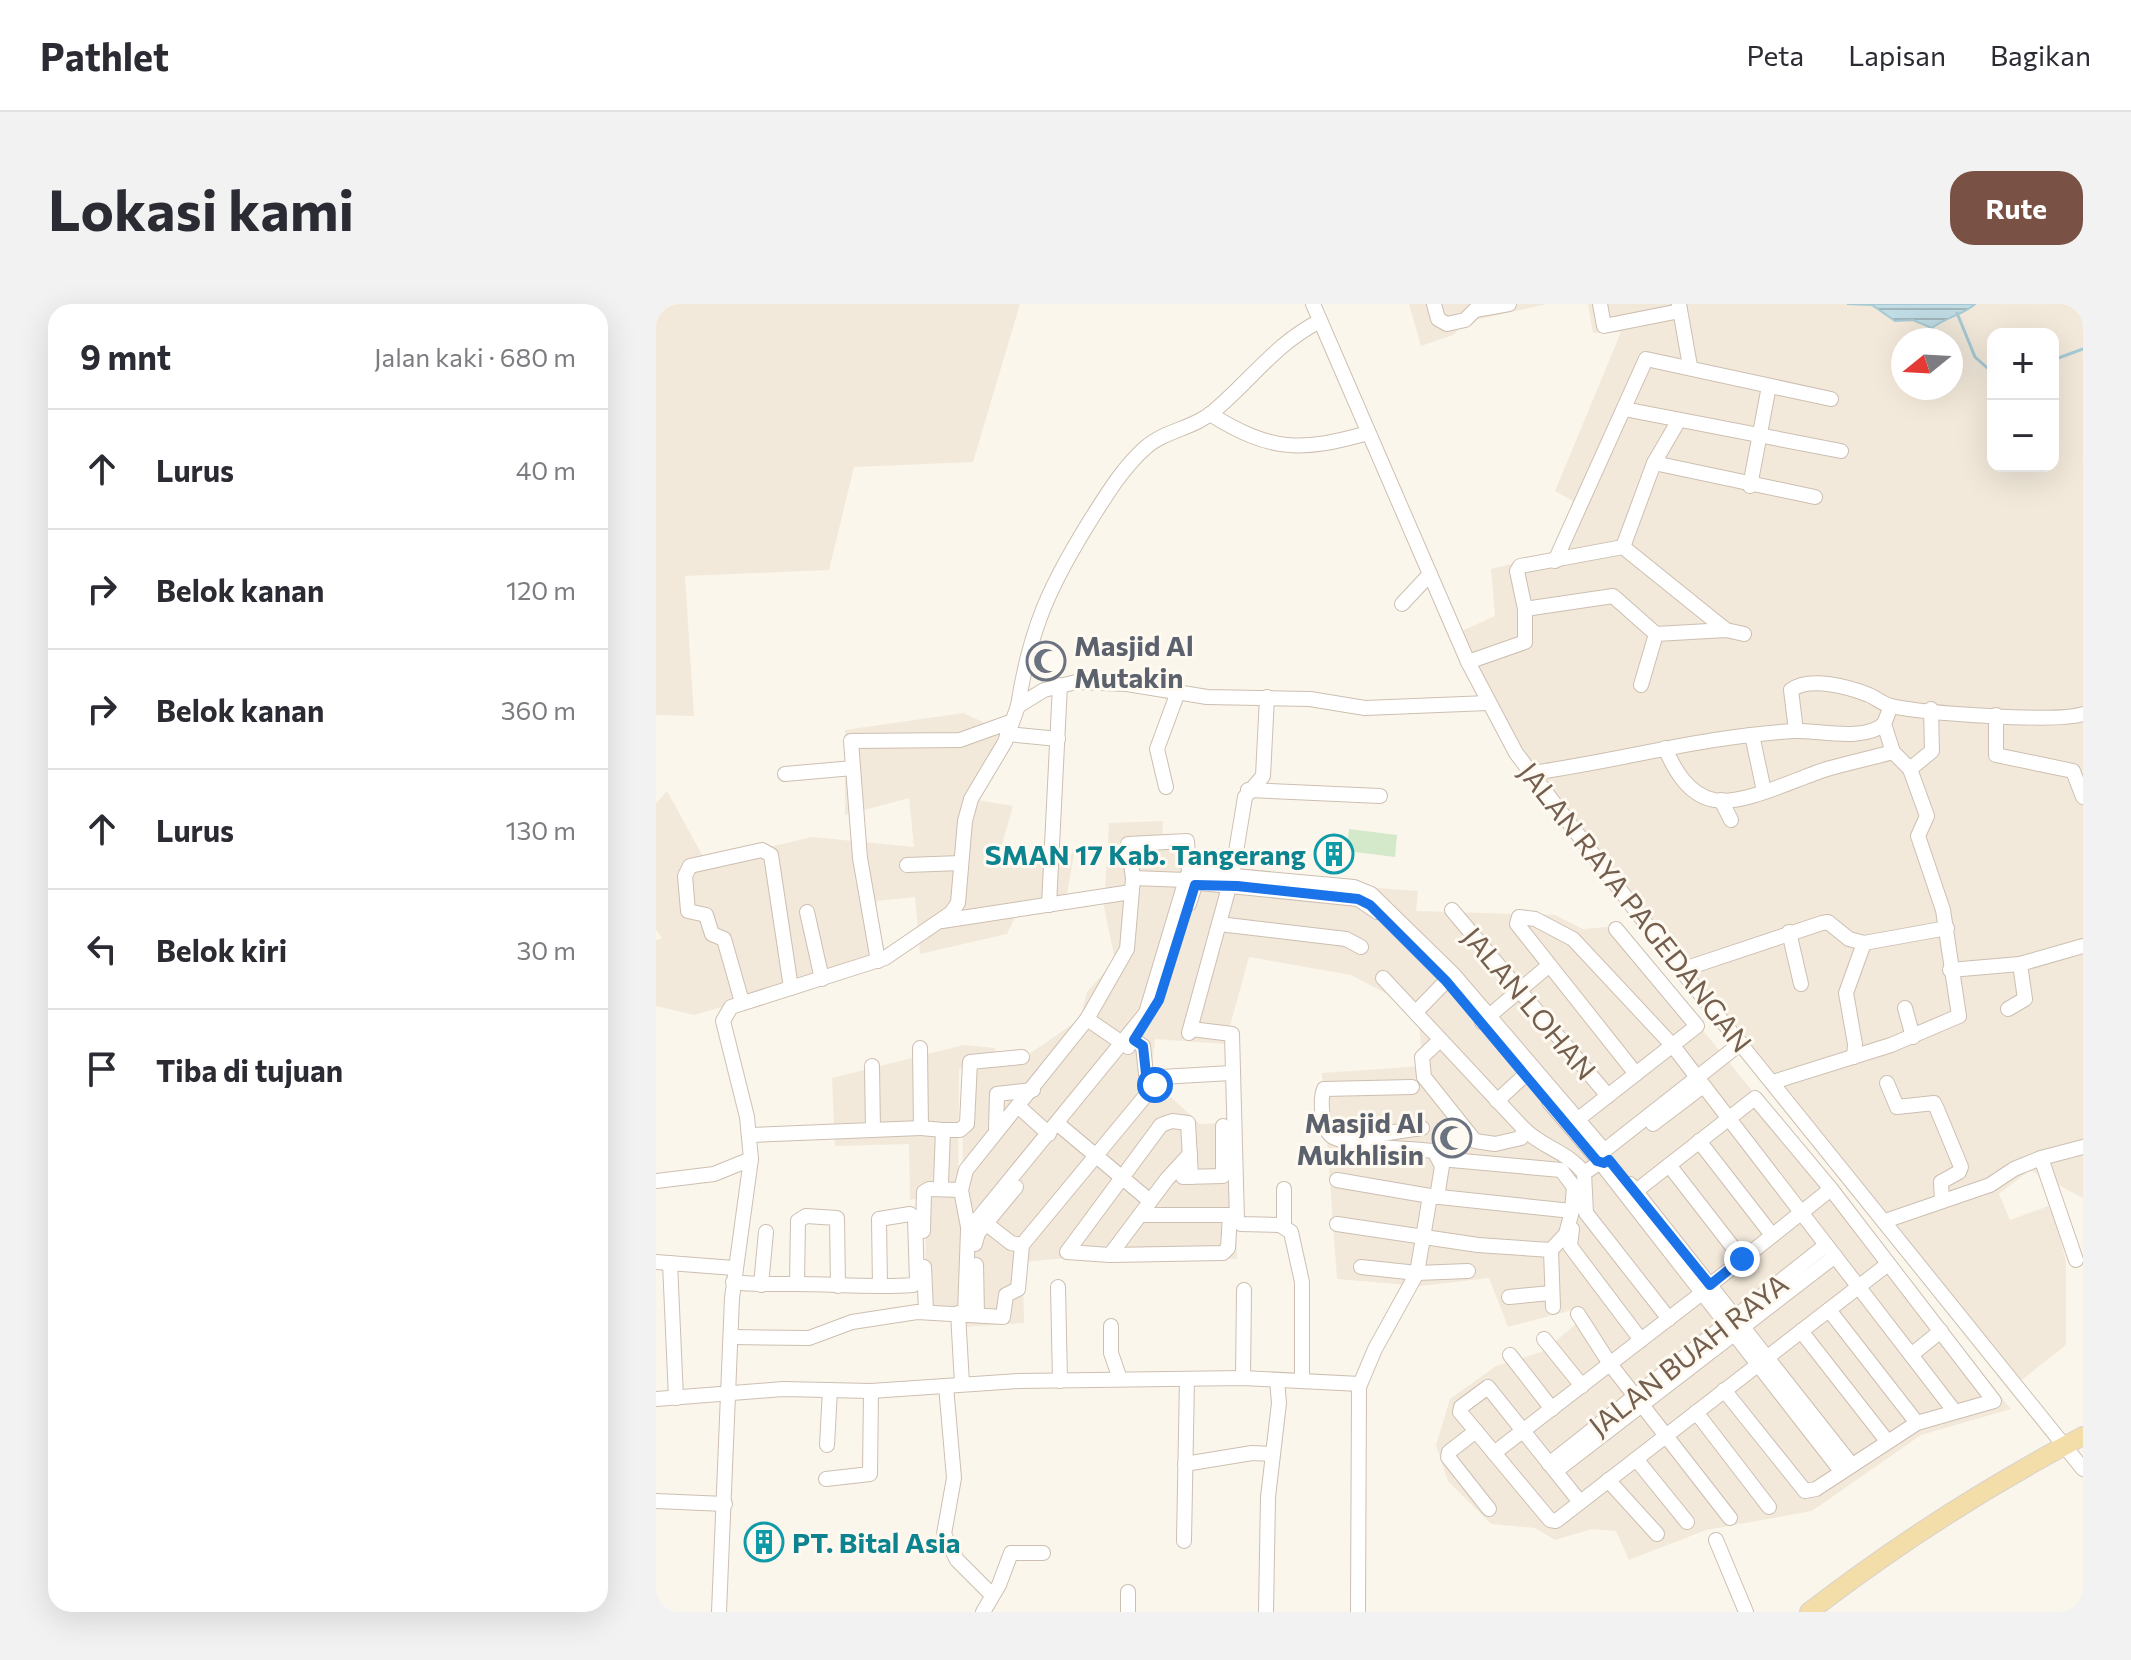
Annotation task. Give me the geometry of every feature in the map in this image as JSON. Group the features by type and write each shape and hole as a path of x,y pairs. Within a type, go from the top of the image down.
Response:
{"main road":[{"path":"1809,1612 1896,1546 1976,1495 2083,1436"}],"street":[{"name":"JALAN RAYA PAGEDANGAN","path":"1313,304 1468,662 1488,703 1532,773 1681,970 2083,1469"},
{"path":"1434,304 1438,319 1447,324 1465,320 1475,310 1509,304"},
{"path":"1600,304 1603,326 1679,307 1690,366"},
{"path":"719,1612 733,1275 751,1159 750,1135 723,1021 731,1007 742,1002 878,961 941,921 958,903 971,799 1018,706 1026,653 1038,616 1061,567 1120,474 1165,433 1210,414 1245,384 1277,347 1320,321"},
{"path":"1555,561 1646,359 1690,366 1831,399"},
{"path":"1750,486 1769,386"},
{"path":"1624,409 1841,451"},
{"path":"1210,414 1246,435 1299,448 1319,447 1368,433"},
{"path":"1623,547 1654,463 1679,420"},
{"path":"1654,463 1750,486 1815,497"},
{"path":"1468,662 1525,642 1525,609 1517,569 1623,547"},
{"path":"1623,547 1726,630"},
{"path":"1402,604 1430,574"},
{"path":"1525,609 1613,596 1656,634 1726,630 1744,634"},
{"path":"1641,685 1656,634"},
{"path":"1018,706 1060,685 1076,682 1127,684 1207,697 1267,697 1365,708 1488,703"},
{"path":"1796,731 1791,690 1798,686 1824,684 1852,689 1891,706 1996,715 2048,717 2083,714"},
{"path":"1049,905 1060,685"},
{"path":"1166,787 1157,749 1178,692"},
{"path":"1267,697 1263,776 1248,790 1238,830 1231,880 1190,1031 1232,1034 1237,1220 1241,1224 1284,1226"},
{"path":"1773,1082 1913,1037 1959,1016 1950,970 1947,928 1918,836 1927,816 1910,769 1893,752 1884,724 1891,706"},
{"path":"1910,769 1932,751 1931,709"},
{"path":"1996,715 1996,755 2071,770 2083,791"},
{"path":"1532,773 1752,735 1796,731 1868,731 1884,724"},
{"path":"878,961 864,888 853,740 960,740 1009,728 1058,739"},
{"path":"1752,735 1764,791"},
{"path":"1665,748 1677,774 1704,796 1721,800 1764,791 1826,769 1893,752"},
{"path":"785,774 853,768"},
{"path":"1248,790 1380,796"},
{"path":"1721,800 1731,820"},
{"path":"992,1595 957,1560 944,1534 954,1478 954,1385 967,1313 971,1268 972,1234 961,1190 966,1170 1087,1019 1127,949 1132,885 1128,844 1132,841 1187,841 1187,877 1154,995 1128,1043"},
{"path":"742,1002 724,939 712,934 706,915 688,911 685,876 690,866 762,850 771,855 776,905 791,988"},
{"path":"907,865 961,863"},
{"path":"941,921 1049,905 1132,885 1187,877 1363,889 1454,975 1526,1074 1636,1191 1706,1289"},
{"path":"972,1234 1128,1043 1159,1000 1195,885 1231,880 1358,899 1370,905 1485,1019 1577,1120 1846,1467"},
{"name":"JALAN LOHAN","path":"1452,910 1608,1096"},
{"path":"807,912 822,979"},
{"path":"1636,1074 1547,967 1517,924 1519,917 1529,917 1573,939 1673,1046 1955,1412"},
{"path":"1681,970 1789,932 1828,922 1849,939 1864,943 1947,928"},
{"path":"1219,924 1346,939 1361,947"},
{"path":"1577,1120 1697,1026 1616,929"},
{"path":"1789,932 1801,984"},
{"path":"1854,1057 1855,1044 1846,993 1864,943"},
{"path":"1950,970 2020,964 2083,946"},
{"path":"2008,1009 2025,999 2020,964"},
{"path":"1485,1019 1547,967"},
{"path":"1383,978 1538,1143 1573,1159 1584,1173"},
{"path":"1416,1012 1446,981"},
{"path":"1905,1008 1913,1037"},
{"path":"1087,1019 1128,1043 1143,1046 1146,1074 1155,1085"},
{"path":"1440,1040 1422,1057 1424,1077 1475,1141 1495,1144 1521,1138 1524,1129"},
{"path":"1641,1340 1570,1246 1572,1229 1579,1212 1584,1173 1700,1082 1741,1043"},
{"path":"920,1048 921,1128"},
{"path":"750,1135 921,1128 960,1130 967,1124 970,1062 1022,1057"},
{"path":"872,1066 873,1130"},
{"path":"732,1337 809,1338 852,1322 926,1311 1004,1316 1006,1295 1018,1289 1022,1245 1155,1085 1165,1075 1231,1073"},
{"path":"1497,1101 1526,1074"},
{"path":"1887,1083 1897,1107 1925,1102 1934,1103 1937,1109 1961,1167 1959,1172 1941,1182 1942,1201"},
{"path":"1358,1612 1360,1384 1375,1349 1417,1273 1440,1159 1434,1151 1348,1141 1332,1136 1325,1127 1324,1089 1412,1087"},
{"path":"996,1131 997,1094 1033,1090"},
{"path":"1636,1191 1751,1098 1758,1100 1994,1397 1992,1403 1917,1423 1816,1489 1805,1491 1724,1390"},
{"path":"1019,1107 1057,1129 1150,1201"},
{"path":"1140,1215 1230,1215 1228,1248 1223,1253 1110,1255 1067,1252 1161,1125 1169,1122 1188,1123 1191,1177"},
{"path":"1167,1179 1223,1176 1223,1126"},
{"path":"1348,1141 1422,1128"},
{"path":"941,1183 943,1130"},
{"path":"1699,1141 1772,1235"},
{"path":"1885,1221 1990,1185 2014,1169 2041,1158 2083,1147"},
{"path":"1110,1255 1167,1179 1190,1154"},
{"path":"2041,1158 2076,1260"},
{"path":"656,1181 705,1176 751,1159"},
{"path":"1440,1159 1561,1170 1574,1187 1579,1212 1669,1319"},
{"path":"1669,1165 1742,1259"},
{"path":"1337,1180 1434,1197 1579,1212"},
{"path":"926,1311 922,1197 929,1189 961,1190"},
{"path":"1284,1189 1284,1226 1295,1241 1302,1282 1302,1380"},
{"path":"1494,1453 1669,1319 1831,1189"},
{"path":"1509,1297 1552,1300 1551,1250 1566,1234 1579,1212"},
{"path":"676,1398 663,1263 733,1275 761,1285 797,1284 838,1286 880,1286 913,1285 917,1281 915,1218 910,1214 879,1219 880,1286"},
{"path":"797,1284 798,1221 806,1216 837,1218 838,1286"},
{"path":"982,1220 1011,1243 1022,1245"},
{"path":"1337,1224 1424,1238 1551,1250"},
{"path":"761,1285 766,1232"},
{"name":"JALAN BUAH RAYA","path":"1552,1468 1831,1251"},
{"path":"1580,1502 1487,1387 1459,1410 1550,1520 1557,1520 1888,1264"},
{"path":"1361,1267 1417,1273 1468,1271"},
{"path":"1058,1287 1060,1381"},
{"path":"1243,1378 1244,1290"},
{"path":"1829,1310 1917,1423"},
{"path":"1578,1314 1610,1364 1730,1518"},
{"path":"1111,1326 1111,1353 1120,1379"},
{"path":"1801,1331 1887,1441"},
{"path":"1911,1355 1941,1331"},
{"path":"1544,1339 1582,1386"},
{"path":"1510,1355 1552,1409"},
{"path":"656,1399 783,1389 871,1391 1120,1379 1243,1378 1360,1384"},
{"path":"1184,1541 1187,1379"},
{"path":"1266,1612 1268,1497 1279,1403 1277,1380"},
{"path":"827,1445 830,1390"},
{"path":"826,1479 870,1474 871,1391"},
{"path":"1696,1412 1769,1507"},
{"path":"1476,1431 1449,1452 1448,1457 1489,1509"},
{"path":"1185,1464 1252,1453 1273,1454"},
{"path":"1636,1459 1687,1522"},
{"path":"1608,1480 1657,1534"},
{"path":"656,1501 725,1504"},
{"path":"1716,1540 1746,1612"},
{"path":"983,1612 1011,1553 1043,1553"},
{"path":"1128,1592 1128,1612"}],"shaded area":[{"path":"656,304 1020,304 973,462 854,467 829,570 685,576 694,716 656,715"},
{"path":"1409,304 1547,304 1467,322 1453,335 1421,346"},
{"path":"1588,304 2083,304 2083,1198 2030,1170 1999,1194 2010,1220 2051,1205 2066,1261 2066,1345 2009,1390 1770,1075 1523,764 1476,669 1462,631 1495,616 1491,569 1552,554 1573,501 1555,491 1621,332 1593,333"},
{"path":"963,713 1003,731 971,799 1013,806 997,862 1074,854 1067,894 1019,909 1007,934 920,954 915,897 877,901 873,963 694,1015 656,1006 656,940 662,938 656,930 656,803 667,791 706,862 812,837 914,847 909,798 845,815 845,730"},
{"path":"1163,821 1162,842 1193,840 1194,874 1418,891 1416,911 1555,915 1583,929 1618,926 2011,1409 1921,1435 1812,1511 1706,1530 1629,1560 1616,1531 1592,1529 1555,1540 1535,1528 1491,1524 1448,1481 1436,1445 1450,1399 1496,1366 1544,1351 1577,1323 1576,1309 1508,1327 1489,1278 1421,1286 1337,1279 1322,1073 1423,1066 1419,1022 1404,1003 1351,975 1249,957 1225,1044 1155,1039 1151,1079 1200,1124 1233,1123 1237,1259 1090,1256 1023,1262 1024,1323 963,1327 925,1313 926,1197 910,1200 909,1144 835,1146 832,1078 964,1045 995,1048 996,1063 959,1069 958,1187 963,1191 962,1072 1016,1063 1080,1019 1087,992 1115,960 1104,907 1109,823"}],"green space":[{"path":"1349,829 1397,835 1395,857 1347,851"}],"water":[{"path":"1847,304 1975,304 1932,328 1913,320 1895,321 1872,305"}],"waterway":[{"path":"1957,313 1975,357 1987,368"},
{"path":"2059,358 2083,349"}],"place":[{"name":"Masjid Al Mutakin","path":"1046,661"},
{"name":"SMAN 17 Kab. Tangerang","path":"1334,854"},
{"name":"Masjid Al Mukhlisin","path":"1452,1138"},
{"name":"PT. Bital Asia","path":"764,1542"}],"route":[{"path":"1155,1085 1146,1074 1143,1046 1134,1040 1150,1020 1159,1000 1195,885 1237,886 1358,899 1370,905 1446,981 1597,1161 1606,1163 1609,1160 1636,1191 1710,1285 1742,1259"}]}
